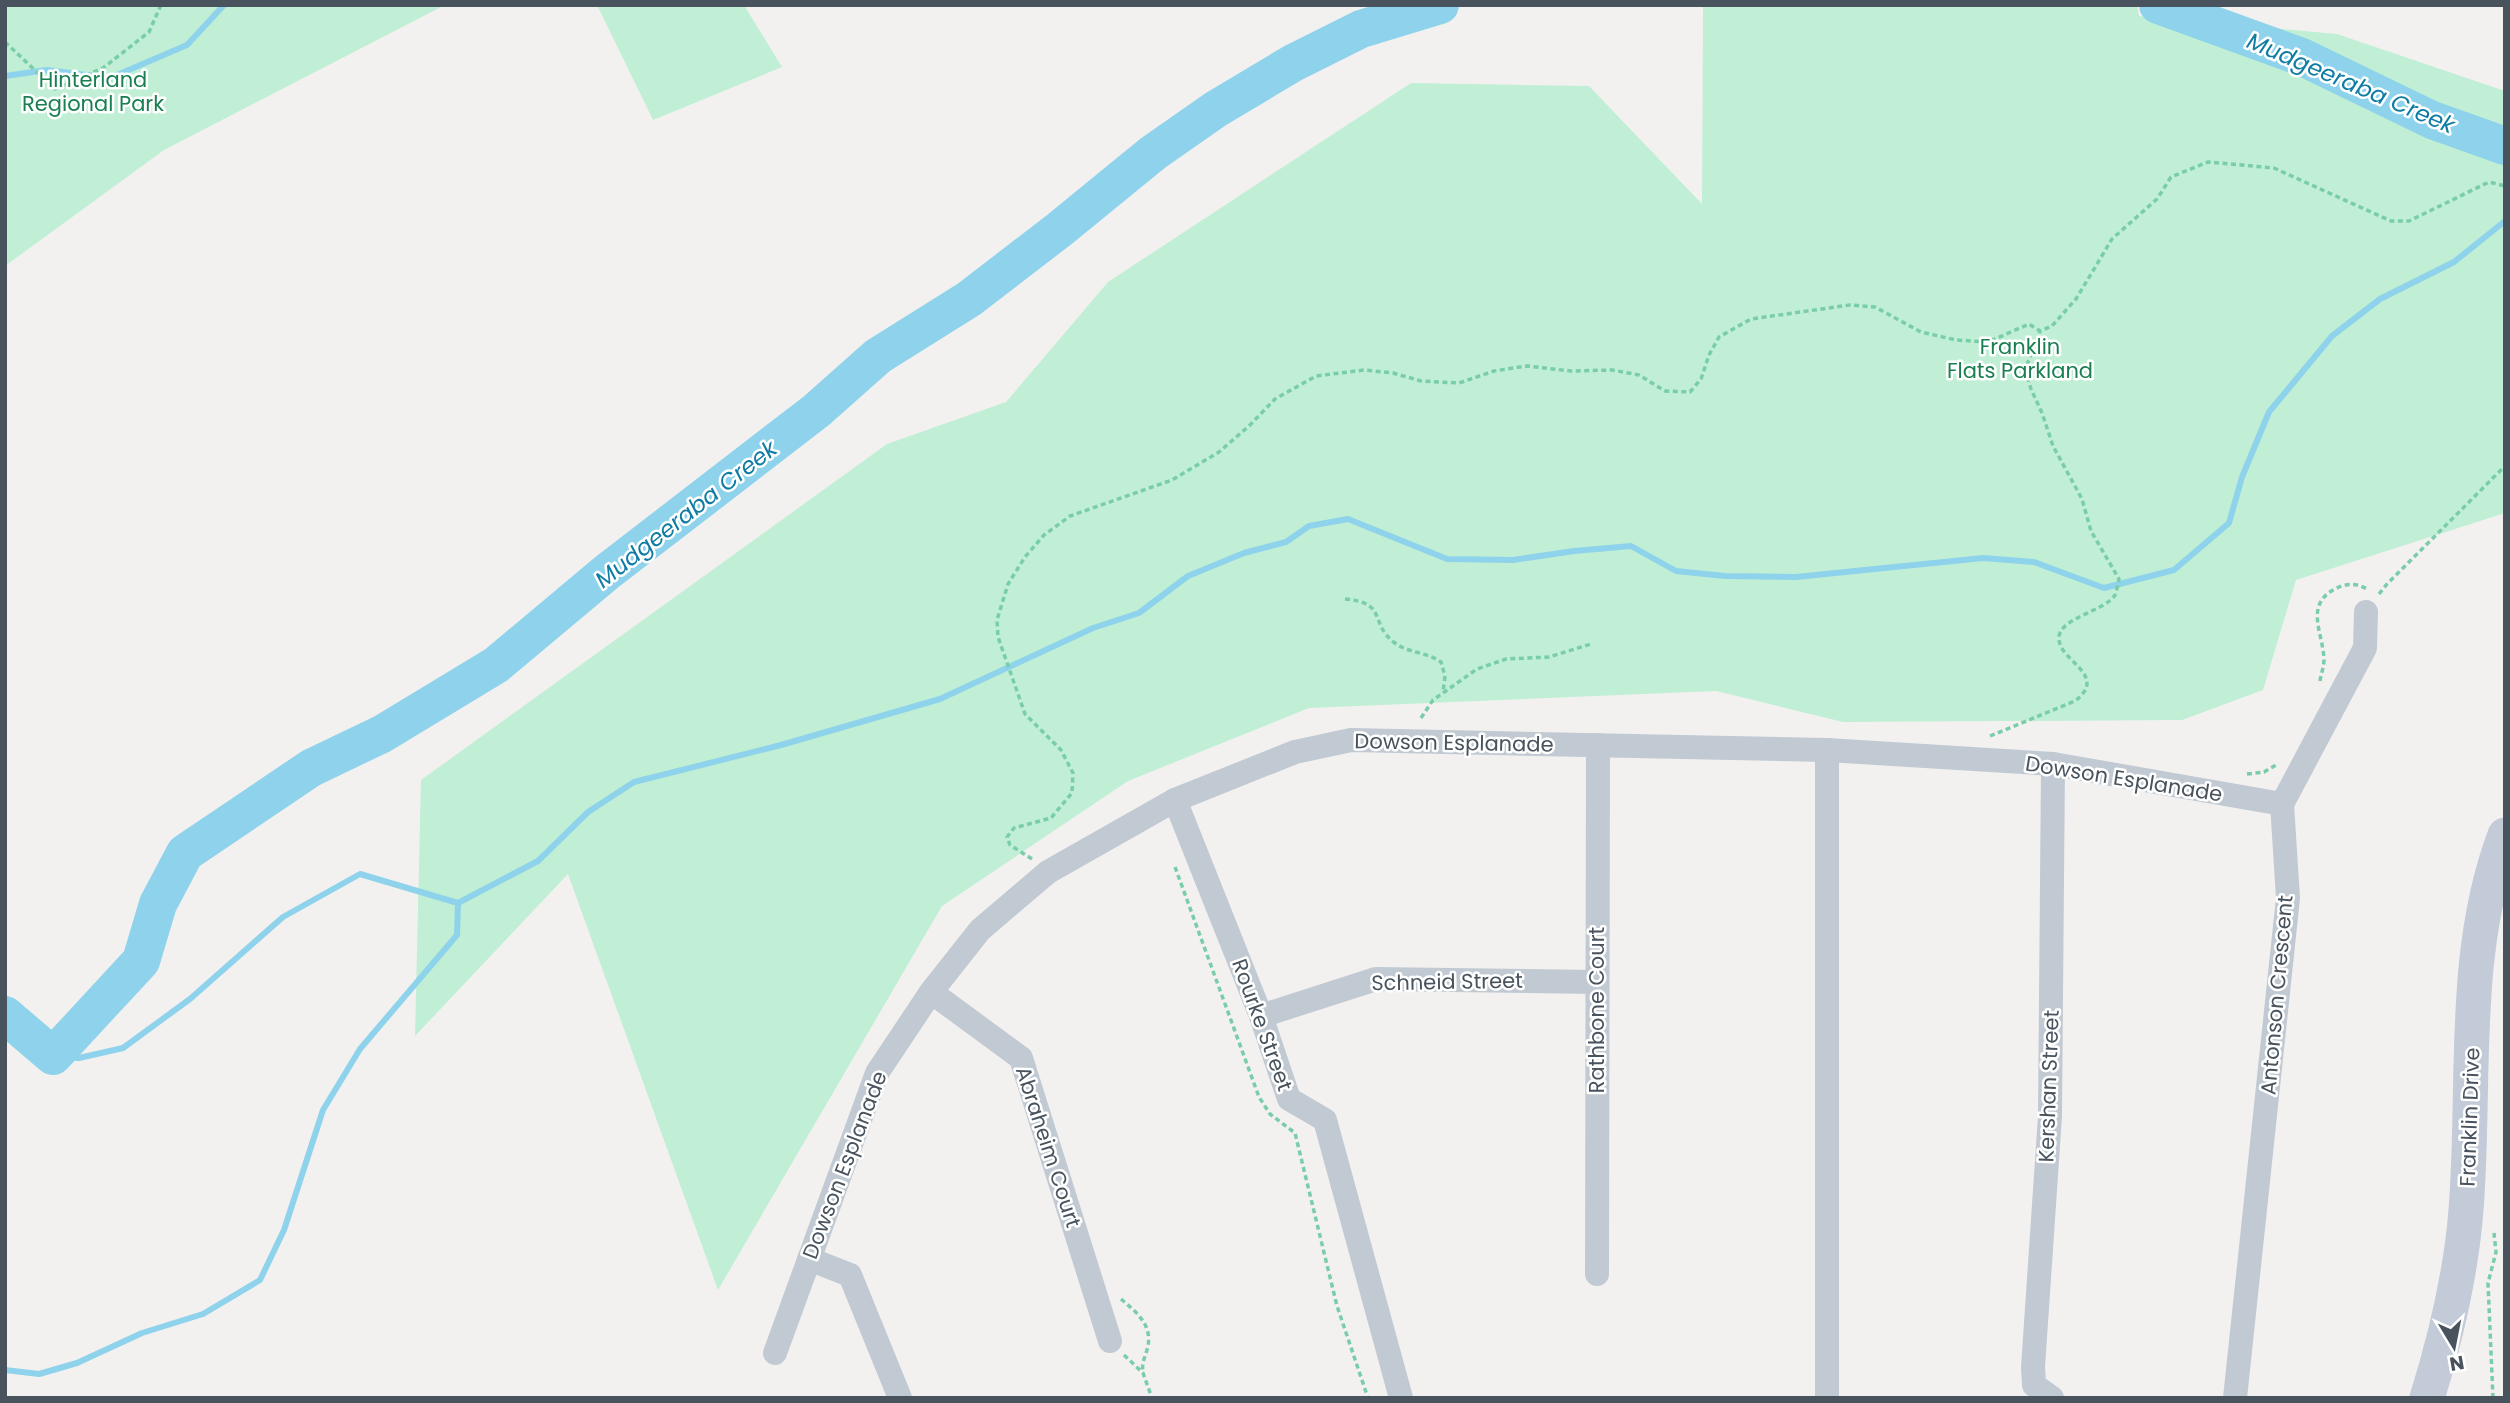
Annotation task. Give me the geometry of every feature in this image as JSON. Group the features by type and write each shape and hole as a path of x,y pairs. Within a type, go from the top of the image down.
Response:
{"main road":[{"name":"Franklin Drive","path":"2427,1398 2448,1325 2459,1269 2466,1210 2479,941 2491,878 2505,835"}],"street":[{"path":"2282,804 2365,648 2372,604"},
{"name":"Dowson Esplanade","path":"775,1353 877,1073 931,992 980,930 1048,872 1175,800 1295,752 1351,740 1827,750 2053,764 2282,804"},
{"name":"Rathbone Court","path":"1597,1274 1598,745"},
{"path":"1827,750 1827,1398"},
{"name":"Kershan Street","path":"2052,1398 2034,1385 2033,1367 2050,1116 2053,764"},
{"name":"Rourke Street","path":"1175,800 1261,1016 1289,1099 1325,1120 1401,1398"},
{"name":"Antonson Crescent","path":"2235,1398 2288,898 2282,804"},
{"name":"Schneid Street","path":"1261,1016 1376,979 1597,982"},
{"name":"Abraheim Court","path":"931,992 1021,1058 1110,1341"},
{"path":"809,1259 850,1275 900,1398"}],"path":[{"path":"5,42 55,89 103,68 130,47 149,32 162,5"},
{"path":"1993,740 1983,739 2075,701 2082,695 2087,684 2085,677 2061,647 2059,638 2068,624 2110,600 2118,587 2119,579 2091,531 2082,499 2053,446 2027,375 2027,365 2040,331 2052,326 2076,299 2112,239 2157,199 2171,177 2208,162 2274,168 2391,222 2409,221 2489,182 2505,186"},
{"path":"1048,872 1010,845 1007,837 1014,828 1051,818 1072,793 1073,773 1061,750 1025,714 998,637 997,620 1008,584 1025,557 1044,536 1070,516 1172,480 1219,452 1275,399 1316,376 1364,370 1393,373 1421,381 1459,383 1494,371 1527,366 1571,371 1612,370 1639,375 1665,391 1690,392 1701,379 1709,355 1719,337 1751,319 1850,305 1875,307 1921,332 1956,340 1988,342 2029,324 2040,331"},
{"path":"2319,685 2324,662 2316,622 2319,604 2328,593 2340,586 2359,584 2372,604 2387,584 2505,466"},
{"path":"1345,599 1369,604 1375,610 1381,628 1393,642 1441,662 1445,676 1443,693"},
{"path":"1417,727 1426,708 1477,668 1506,659 1549,657 1591,644"},
{"path":"2237,773 2263,772 2277,765 2281,759"},
{"path":"1171,858 1259,1097 1270,1114 1295,1133 1337,1306 1368,1398"},
{"path":"1110,1341 1143,1373 1152,1398"}],"green space":[{"name":"Hinterland Regional Park","path":"5,5 445,5 164,150 5,266"},
{"path":"597,5 744,5 782,67 653,120"},
{"name":"Franklin Flats Parkland","path":"1703,5 2137,5 2139,16 2337,34 2505,91 2505,513 2296,580 2263,690 2182,720 1843,722 1716,691 1309,708 1128,781 942,906 718,1290 568,874 415,1036 421,780 887,444 1006,402 1108,282 1411,83 1589,86 1702,204"}],"waterway":[{"path":"5,76 47,70 110,78 187,45 224,5"},
{"name":"Mudgeeraba Creek","path":"5,1015 53,1056 141,961 158,904 185,853 311,768 382,734 496,665 607,572 816,411 878,356 969,299 1153,153 1216,109 1293,63 1361,29 1440,5"},
{"name":"Mudgeeraba Creek","path":"2158,5 2302,57 2432,120 2505,146"},
{"path":"53,1056 79,1058 123,1048 190,999 283,917 360,874 458,903 538,861 588,812 634,782 781,745 940,699 1093,628 1139,613 1188,576 1244,553 1286,542 1309,526 1348,519 1447,559 1513,560 1631,546 1676,571 1725,576 1796,577 1983,558 2034,562 2104,588 2174,570 2229,523 2242,477 2269,412 2332,336 2380,299 2454,262 2505,221"},
{"path":"5,1370 39,1374 77,1363 142,1333 203,1314 260,1280 284,1230 323,1110 360,1049 457,935 458,903"}]}
